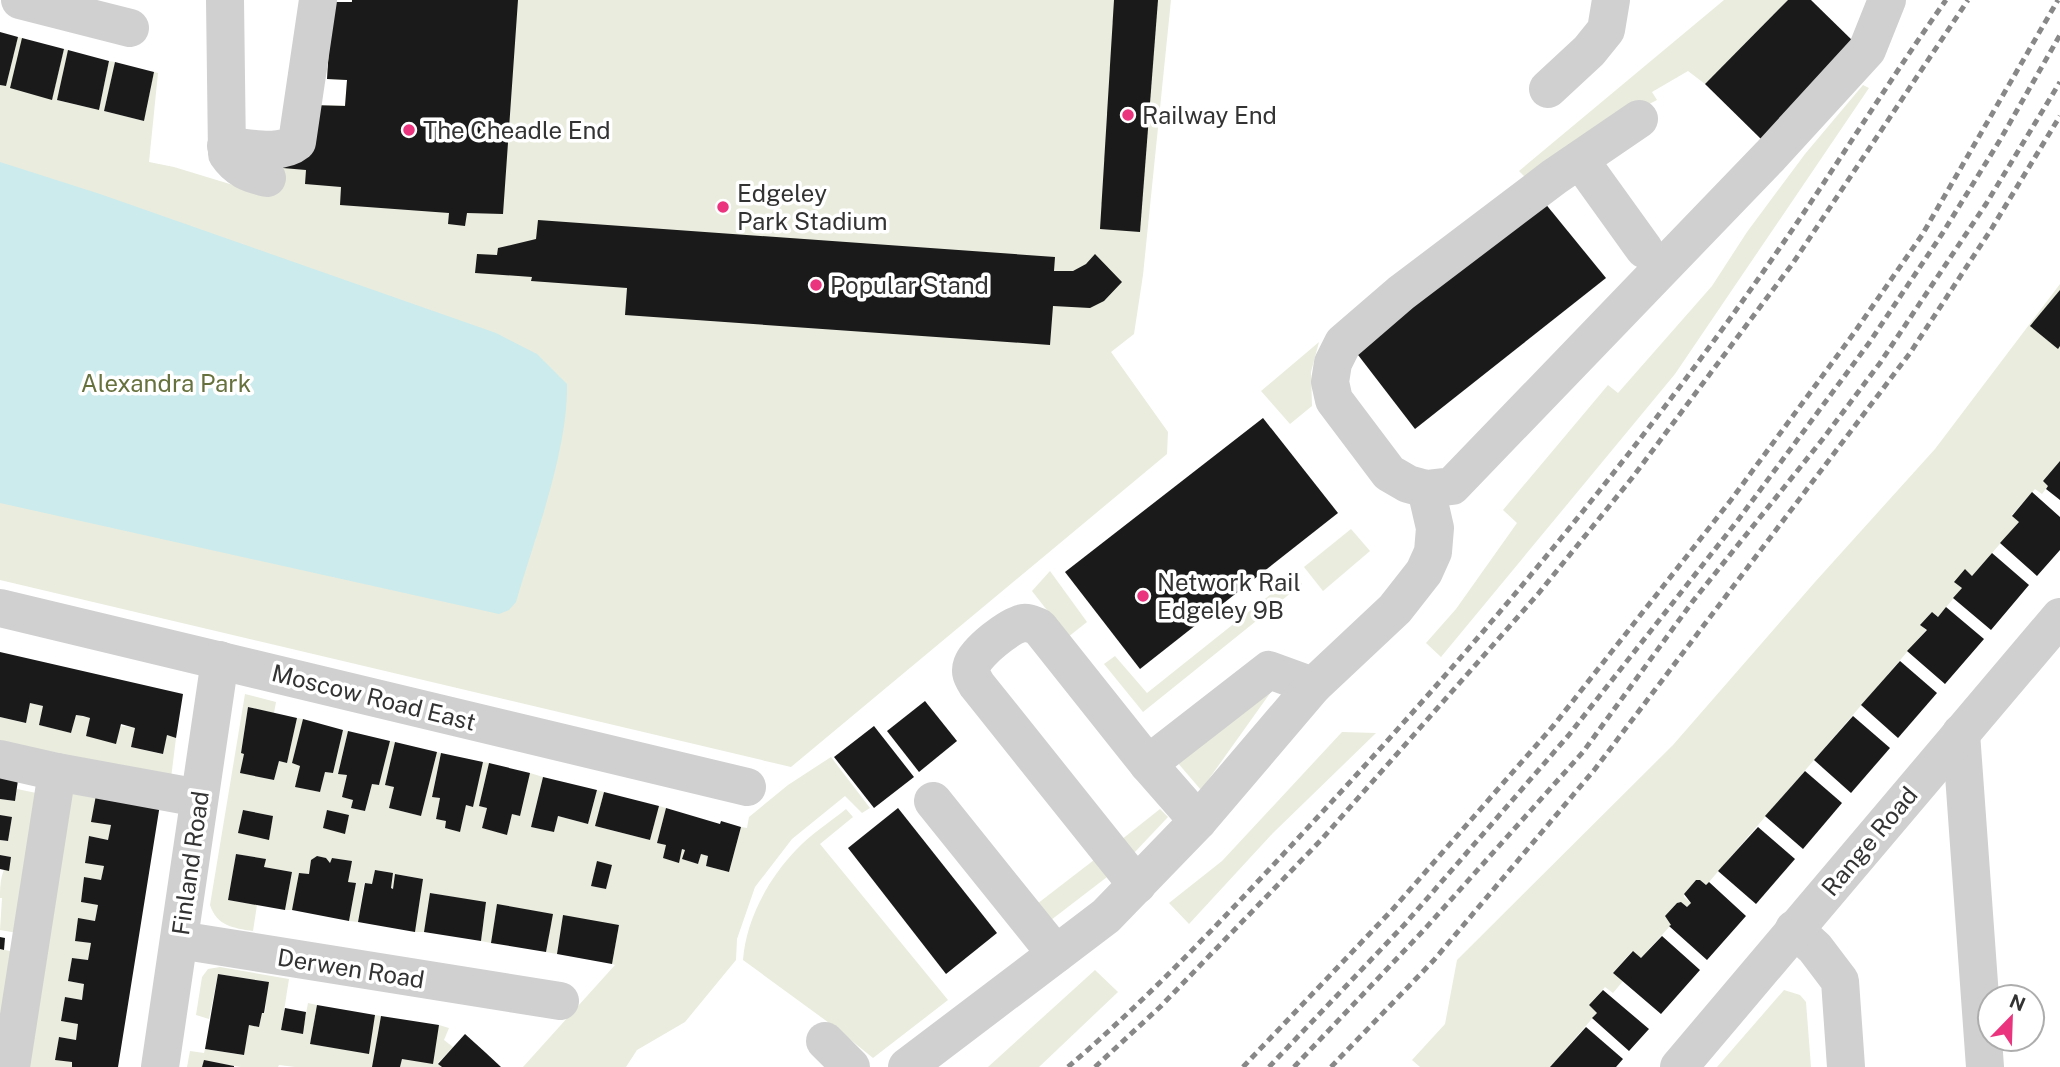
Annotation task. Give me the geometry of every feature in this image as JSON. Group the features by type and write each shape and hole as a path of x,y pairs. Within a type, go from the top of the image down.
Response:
{"street":[{"path":"20,0 130,28"},
{"path":"225,0 227,154 235,166 251,175 267,178"},
{"path":"226,146 277,149 291,147 297,142 318,0"},
{"path":"1548,89 1589,51 1606,30 1611,0"},
{"path":"1639,119 1554,177 1401,293 1343,343 1333,363 1330,382 1334,400 1389,473 1408,484 1426,489 1452,486 1770,156 1867,51 1887,0"},
{"path":"1580,160 1643,249"},
{"path":"907,1067 1107,916 1198,821 1313,686 1395,609 1424,572 1433,552 1435,528 1426,489"},
{"name":"Moscow Road East","path":"0,608 747,787"},
{"name":"Range Road","path":"1679,1067 2060,617"},
{"path":"1137,885 977,685 971,676 971,666 978,654 1005,632 1020,624 1028,623 1039,627 1148,764 1198,821"},
{"name":"Finland Road","path":"160,1067 219,660"},
{"path":"1148,764 1269,670 1313,686"},
{"path":"1961,733 1985,1067"},
{"path":"0,759 199,798"},
{"path":"11,1067 57,772"},
{"path":"933,801 1056,954"},
{"path":"1794,929 1815,948 1840,981 1846,1067"},
{"name":"Derwen Road","path":"179,940 535,1003"}],"green space":[{"path":"1171,0 1143,275 1134,334 1111,352 1168,432 1167,454 791,767 0,580 0,85 6,86 18,37 22,38 52,99 64,49 68,50 57,100 99,110 109,61 115,62 104,111 144,121 154,72 158,73 149,162 269,196 311,105 345,105 347,80 327,79 332,2"},
{"path":"1724,0 1788,0 1705,84 1688,71 1652,92 1657,100 1594,132 1529,181 1519,171"},
{"path":"1863,85 1869,88 1675,374 1441,657 1426,643 1456,609 1517,523 1503,510 1608,385 1618,393 1712,286 1747,232 1805,154"},
{"path":"2060,284 2060,462 2043,481 2048,486 2042,494 2035,489 2012,515 2019,522 1972,576 1965,570 1955,582 1962,588 1938,617 1932,612 1921,624 1926,630 1709,882 1706,885 1696,880 1684,894 1691,903 1687,907 1681,902 1677,903 1665,916 1671,925 1641,958 1632,951 1613,973 1623,981 1613,993 1605,987 1589,1005 1597,1013 1550,1067 1420,1067 1412,1060 1445,1024 1457,960 1673,745 1935,449"},
{"path":"1319,342 1311,372 1312,406 1290,424 1261,391"},
{"path":"1351,529 1370,551 1323,591 1304,567"},
{"path":"1050,571 1087,622 1068,637 1032,591"},
{"path":"1295,575 1302,584 1143,712 1104,664 1115,656 1147,693"},
{"path":"1276,685 1201,790 1177,762"},
{"path":"245,694 276,702 274,713 248,707 241,752 244,754 241,773 274,780 279,761 287,763 297,718 303,719 292,763 300,766 296,787 320,792 325,772 333,773 343,730 348,731 338,773 347,775 353,800 351,808 365,811 372,784 379,785 390,741 395,742 385,785 394,787 389,808 421,816 437,752 441,753 432,796 440,798 436,818 446,821 445,828 460,831 466,805 472,807 483,762 489,763 479,806 487,808 482,828 507,834 512,814 530,773 543,777 531,827 554,832 558,816 588,824 597,790 604,792 595,826 650,840 659,806 666,808 657,843 666,845 678,862 682,849 685,850 683,859 698,864 701,854 708,856 706,866 729,872 741,827 747,828 749,817 788,785 831,757 870,808 862,813 845,796 792,839 755,887 737,939 736,960 685,1022 637,1050 626,1067 523,1067 615,965 612,964 619,926 563,916 557,954 546,952 552,914 497,905 491,943 481,941 486,903 431,893 424,932 415,932 423,879 396,874 393,889 393,873 375,870 372,884 364,883 358,922 349,921 356,884 348,882 351,861 332,858 330,863 326,858 317,856 311,860 309,874 299,873 292,910 285,910 292,872 264,867 265,859 236,854 228,900 257,905 253,931 221,922 210,905","holes":["243,810 273,816 269,839 239,833","328,810 349,816 345,833 324,828","597,862 612,865 606,889 591,886"]},
{"path":"30,703 43,706 40,725 71,733 76,715 90,718 86,736 116,727 135,728 131,747 162,754 167,735 176,738 170,786 0,749 0,717 25,723"},
{"path":"1342,732 1376,733 1273,833 1189,924 1169,903 1222,861"},
{"path":"63,786 96,795 92,821 111,825 108,840 89,836 85,862 104,866 101,880 84,877 81,902 98,905 95,921 78,919 75,940 91,943 88,960 72,958 68,981 84,984 82,1000 65,997 61,1021 78,1024 76,1040 59,1037 55,1059 72,1062 72,1067 19,1067"},
{"path":"17,789 46,795 23,934 0,930 1,881 11,857 0,855 0,840 8,841 12,818 0,815 0,799 15,801"},
{"path":"846,809 853,817 820,844 948,1000 873,1058 743,960 754,915 776,874 802,844"},
{"path":"1160,809 1168,817 1133,854 1121,840"},
{"path":"1094,860 1107,877 1051,920 1037,904"},
{"path":"0,949 20,953 0,1067"},
{"path":"220,967 289,979 281,1030 302,1034 308,1003 317,1005 310,1044 368,1053 375,1015 381,1016 372,1067 241,1067 204,1061 202,1067 187,1067 190,1051 204,1053 205,1049 243,1055 249,1025 259,1027 262,1013 265,1013 268,982 218,974 209,1019 196,1015 202,977 208,969"},
{"path":"1095,970 1118,992 1039,1067 988,1067"},
{"path":"1784,990 1800,995 1806,1002 1811,1067 1717,1067"},
{"path":"439,1025 449,1028 444,1040 453,1047 438,1063 442,1067 400,1067 402,1059"}],"water":[{"name":"Alexandra Park","path":"0,162 100,194 496,333 537,354 567,384 566,410 549,494 516,602 509,610 499,614 0,503"}],"building":[{"name":"The Cheadle End","path":"518,0 503,214 467,213 465,226 448,224 449,213 340,205 341,187 305,184 306,170 271,167 311,105 345,106 347,80 327,79 332,2"},
{"name":"Railway End","path":"1114,0 1158,0 1140,232 1100,229"},
{"path":"1788,0 1811,0 1856,44 1762,140 1705,84"},
{"path":"0,32 18,37 6,86 0,85"},
{"path":"22,38 64,49 52,100 10,88"},
{"path":"68,50 109,61 99,110 57,100"},
{"path":"115,62 154,72 144,121 104,111"},
{"path":"1544,202 1606,278 1415,429 1355,351"},
{"name":"Popular Stand","path":"538,220 1055,257 1054,271 1073,271 1086,264 1095,254 1122,282 1104,301 1090,308 1053,306 1050,345 625,315 627,288 531,281 532,277 475,273 477,254 497,255 498,248 536,239"},
{"path":"2060,290 2060,346 2058,349 2030,326"},
{"path":"1263,418 1338,513 1140,669 1065,572"},
{"path":"2060,461 2060,500 2046,489 2048,486 2043,481"},
{"path":"2032,492 2060,517 2060,550 2037,576 2000,543 2019,522 2012,516"},
{"path":"1992,553 2029,585 1991,630 1953,598 1962,588 1954,582 1965,569 1972,576"},
{"path":"1946,607 1984,639 1945,684 1907,651 1927,630 1920,625 1932,612 1938,617"},
{"path":"0,652 183,694 176,738 167,735 163,754 131,747 135,728 121,724 116,744 86,736 90,718 83,716 76,715 71,733 39,725 43,706 30,703 26,723 0,717"},
{"path":"1900,661 1937,693 1898,738 1861,705"},
{"path":"925,701 957,741 919,772 887,731"},
{"path":"248,707 297,718 287,763 279,761 274,780 240,773"},
{"path":"1853,716 1890,748 1851,793 1814,760"},
{"path":"303,719 343,730 333,773 325,772 320,792 295,787 300,766 292,763"},
{"path":"874,726 914,777 874,808 834,757"},
{"path":"348,731 390,741 379,785 372,784 365,811 351,808 353,800 342,797 347,775 338,774"},
{"path":"395,742 437,752 421,816 389,808 394,787 385,785"},
{"path":"441,753 483,762 473,807 466,805 460,832 445,828 446,821 436,819 440,798 432,797"},
{"path":"489,763 530,773 520,816 512,814 507,835 482,828 487,808 479,806"},
{"path":"1805,771 1842,803 1803,849 1765,816"},
{"path":"0,773 18,780 15,801 0,799"},
{"path":"543,777 597,790 588,824 558,816 554,832 531,827"},
{"path":"604,792 659,806 650,840 595,826"},
{"path":"96,795 161,798 118,1067 72,1067 72,1062 55,1060 59,1037 76,1040 78,1024 61,1021 65,997 82,1000 84,984 68,981 72,958 88,960 91,943 75,941 78,918 95,921 98,905 81,902 84,877 101,880 104,866 85,863 89,836 108,840 111,825 91,822"},
{"path":"666,808 720,824 721,821 741,827 729,872 706,866 708,856 701,854 698,864 682,859 685,850 682,849 679,863 663,858 666,845 657,843"},
{"path":"898,808 997,933 946,974 848,848"},
{"path":"243,810 273,816 269,840 238,833"},
{"path":"327,810 349,815 345,834 323,828"},
{"path":"0,815 12,817 8,841 0,840"},
{"path":"1758,827 1795,859 1756,904 1718,871"},
{"path":"236,854 266,859 264,867 292,872 285,910 228,900"},
{"path":"0,855 11,857 9,871 0,869"},
{"path":"317,856 326,858 330,863 332,858 352,861 348,882 356,883 349,921 292,910 299,873 309,874 311,860"},
{"path":"597,861 612,865 606,889 591,886"},
{"path":"375,870 393,873 393,889 395,874 423,879 415,932 358,922 365,883 372,884"},
{"path":"1696,880 1706,885 1709,882 1746,916 1707,960 1669,926 1671,925 1665,916 1677,903 1681,902 1687,907 1691,903 1684,894"},
{"path":"430,893 486,902 481,941 424,932"},
{"path":"497,904 553,914 546,952 491,943"},
{"path":"563,915 619,925 612,964 557,954"},
{"path":"1662,936 1700,970 1661,1014 1613,973 1633,951 1641,958"},
{"path":"0,937 5,938 4,950 0,949"},
{"path":"218,974 269,982 264,1013 259,1027 249,1025 244,1055 205,1049"},
{"path":"1603,990 1649,1029 1629,1051 1592,1018 1597,1013 1589,1005"},
{"path":"317,1005 375,1015 369,1054 310,1044"},
{"path":"285,1008 306,1012 303,1034 281,1030"},
{"path":"381,1016 439,1025 433,1064 402,1059 400,1067 372,1067"},
{"path":"1586,1027 1623,1059 1616,1067 1550,1067"},
{"path":"465,1034 501,1067 442,1067 438,1064"},
{"path":"204,1060 234,1066 234,1067 202,1067"}],"railway":[{"path":"1068,1067 1173,970 1273,865 1397,730 1568,530 1728,321 1946,0"},
{"path":"1095,1067 1160,1007 1321,840 1538,594 1632,478 1793,263 1968,0"},
{"path":"1243,1067 1393,909 1554,725 1731,500 1854,333 1922,235 2058,0"},
{"path":"1269,1067 1405,924 1568,736 1738,520 1869,343 1942,234 2060,35"},
{"path":"1294,1067 1423,931 1583,752 1693,601 1880,363 1986,204 2060,82"},
{"path":"1331,1067 1434,960 1595,769 1910,353 1992,228 2060,116"}],"place":[{"name":"Railway End","path":"1128,115"},
{"name":"The Cheadle End","path":"409,130"},
{"name":"Edgeley Park Stadium","path":"723,207"},
{"name":"Popular Stand","path":"816,285"},
{"name":"Network Rail Edgeley 9B","path":"1143,596"}]}
